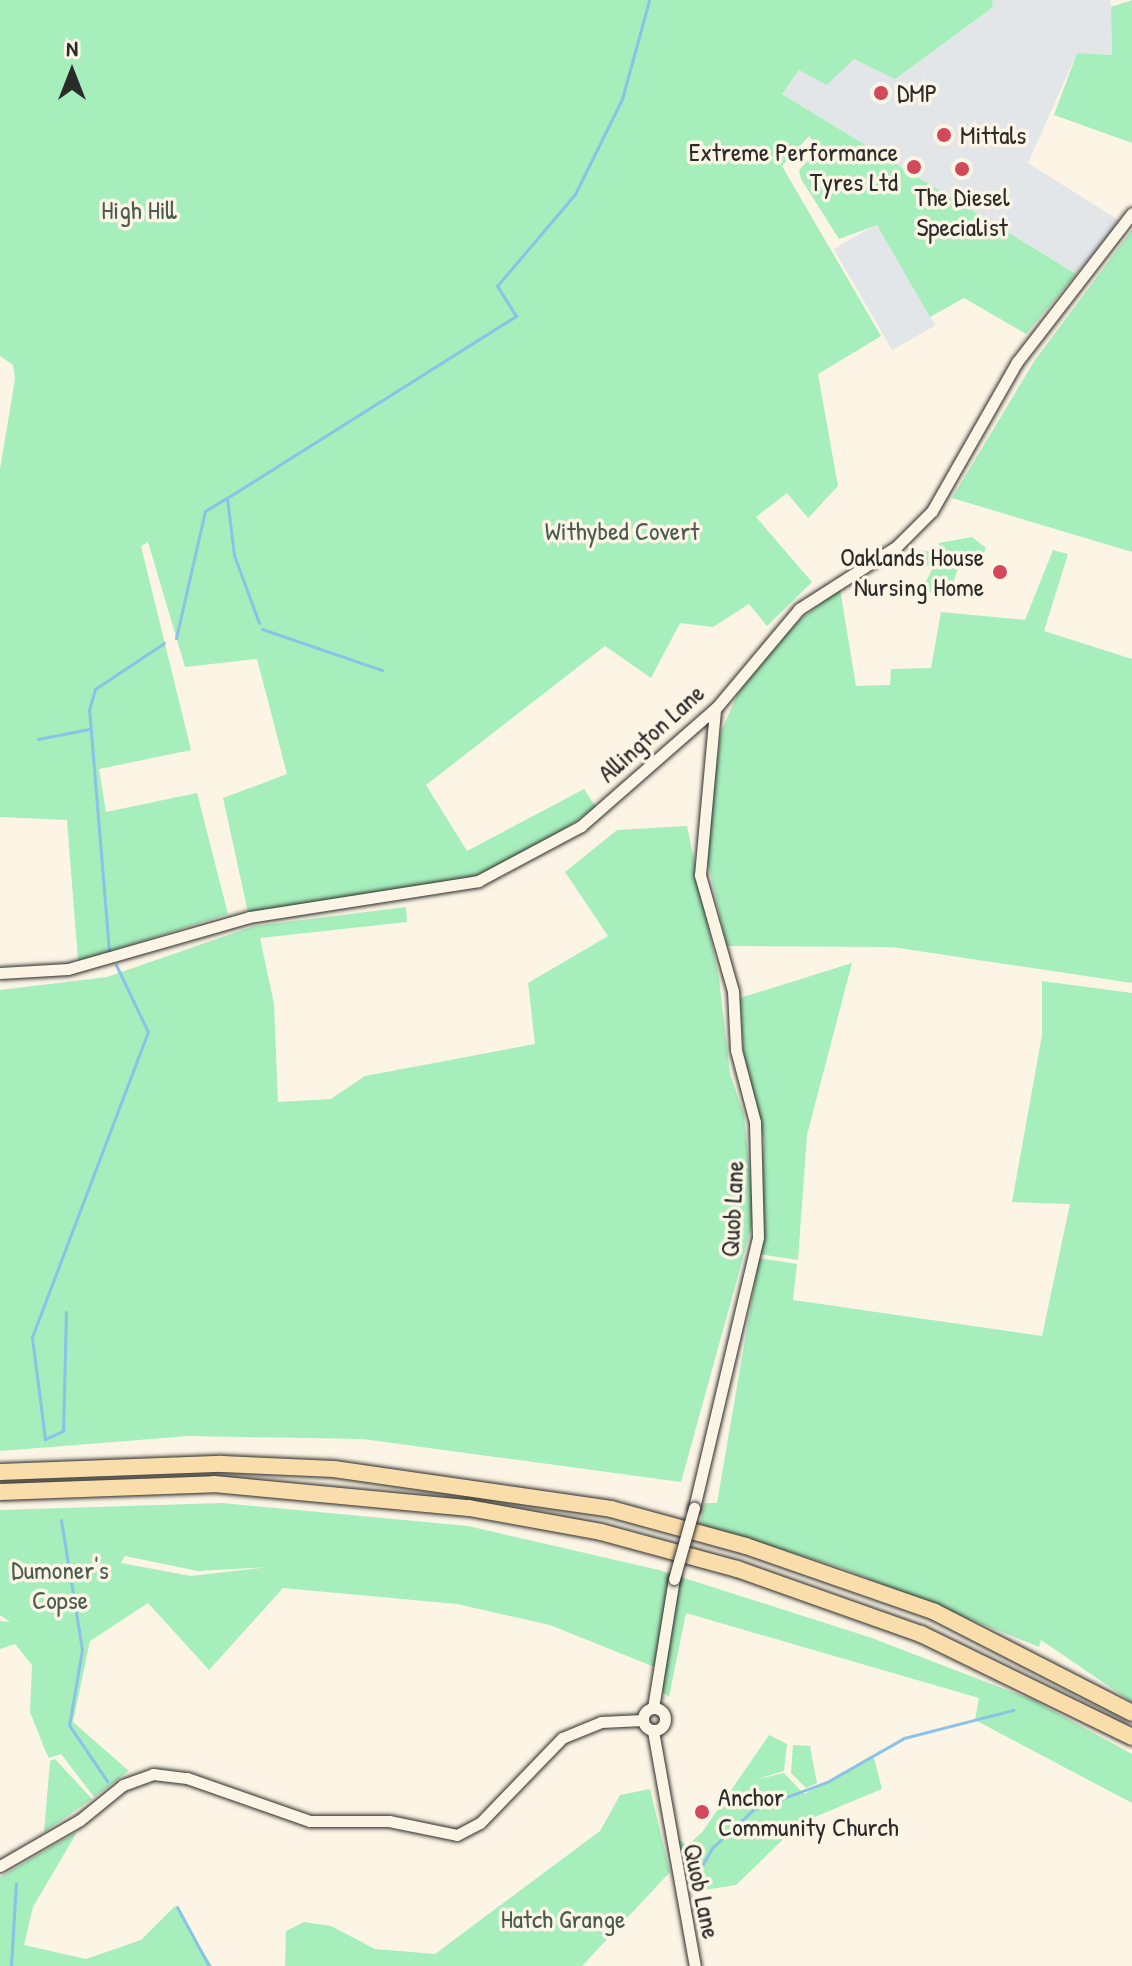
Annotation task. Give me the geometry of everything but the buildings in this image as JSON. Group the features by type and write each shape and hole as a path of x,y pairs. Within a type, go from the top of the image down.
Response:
{"highway":[{"path":"0,1472 222,1464 334,1469 611,1509 746,1546 935,1612 1132,1713"},
{"path":"0,1492 214,1484 469,1508 601,1532 737,1569 921,1634 1132,1737"}],"street":[{"name":"Allington Lane","path":"0,973 68,969 249,917 478,881 581,826 716,708 799,609 897,546 932,511 1017,362 1132,213"},
{"name":"Quob Lane","path":"695,1966 653,1731 666,1721 653,1708 674,1579 734,1360 758,1223 755,1122 736,1050 733,991 700,875 716,708"},
{"path":"694,728 711,741"},
{"path":"0,1866 80,1820 123,1785 153,1774 187,1778 310,1821 389,1821 457,1835 480,1823 562,1738 601,1722 643,1720 653,1708"},
{"path":"643,1720 653,1731"}],"shaded area":[{"path":"992,0 1111,0 1112,55 1077,53 1028,163 1120,221 1076,274 782,94 799,70 854,59 993,8"},
{"path":"877,224 936,325 892,350 834,249"}],"green space":[{"path":"0,0 992,0 993,7 895,79 854,59 827,85 799,70 782,94 1076,274 1026,334 964,298 930,317 877,225 839,239 801,179 799,170 819,149 809,136 782,166 881,336 818,374 838,486 808,518 787,493 756,517 812,582 767,626 749,604 713,627 680,623 651,678 605,646 426,785 467,851 584,789 596,807 516,862 437,888 249,917 223,798 287,774 257,659 185,667 148,542 141,546 191,750 99,769 106,812 197,793 228,914 78,961 67,820 0,817 0,469 15,379 13,365 0,356"},
{"path":"1132,0 1132,143 1054,115 1077,53 1112,55 1111,7"},
{"path":"1132,230 1132,552 952,498 1035,360"},
{"path":"972,537 986,548 978,568 960,561 954,581 942,580 938,595 922,589 934,566 922,565 918,550 939,553 939,543"},
{"path":"1053,550 1068,554 1044,631 1132,659 1132,983 892,947 727,946 706,855 721,732 737,695 788,629 840,589 856,686 890,685 891,669 931,668 941,612 1025,620"},
{"path":"687,826 719,978 730,1074 744,1114 754,1218 681,1482 363,1439 189,1436 0,1451 0,990 107,977 254,926 406,907 407,922 260,938 274,1004 278,1102 331,1099 365,1076 535,1044 528,983 608,936 565,872 617,830"},
{"path":"852,963 807,1135 798,1260 759,1254 764,1139 745,1074 740,998"},
{"path":"1042,981 1132,993 1132,1702 1041,1640 1039,1647 845,1569 700,1524 705,1503 717,1503 759,1258 797,1264 793,1300 1042,1336 1070,1204 1012,1202 1042,1035"},
{"name":"Dumoner's Copse","path":"222,1503 468,1526 659,1570 869,1637 1033,1700 1132,1754 1132,1803 975,1720 979,1698 686,1613 669,1697 659,1690 657,1668 550,1625 457,1604 283,1588 209,1670 148,1603 90,1641 73,1722 129,1771 94,1797 61,1754 49,1758 45,1750 30,1712 32,1665 15,1644 0,1649 0,1621 10,1622 0,1615 0,1510","holes":["125,1556 198,1571 270,1567 191,1576 121,1563"]},
{"path":"769,1735 787,1744 784,1771 754,1780 784,1773 804,1794 874,1758 882,1789 800,1823 736,1885 692,1892 680,1863 691,1856 680,1856 678,1839 687,1846 703,1831"},
{"path":"793,1745 810,1746 817,1783 806,1788 791,1773"},
{"path":"55,1759 92,1799 44,1832 50,1761"},
{"name":"Hatch Grange","path":"650,1789 670,1872 582,1966 285,1966 286,1931 304,1922 331,1926 375,1949 435,1954 600,1831 620,1795"},
{"path":"77,1832 33,1907 24,1945 86,1959 141,1940 175,1906 212,1966 0,1966 0,1877"}],"waterway":[{"path":"259,623 234,555 227,498 516,316 497,286 575,194 622,99 649,0"},
{"path":"176,638 205,511 227,498"},
{"path":"262,629 382,670"},
{"path":"109,951 89,710 95,689 164,643"},
{"path":"38,739 89,729"},
{"path":"66,1312 63,1431 45,1439 32,1337 148,1032 116,965"},
{"path":"61,1520 82,1650 69,1725 107,1781"},
{"path":"691,1885 712,1848 754,1809 827,1782 904,1738 1013,1710"},
{"path":"11,1966 16,1883"},
{"path":"177,1907 209,1966"}],"place":[{"name":"DMP","path":"881,93"},
{"name":"Mittals","path":"944,135"},
{"name":"Extreme Performance Tyres Ltd","path":"914,167"},
{"name":"The Diesel Specialist","path":"962,169"},
{"name":"Oaklands House Nursing Home","path":"1000,572"},
{"name":"Anchor Community Church","path":"702,1812"}],"park label":[{"name":"High Hill","path":"139,210"},
{"name":"Withybed Covert","path":"622,531"}]}
